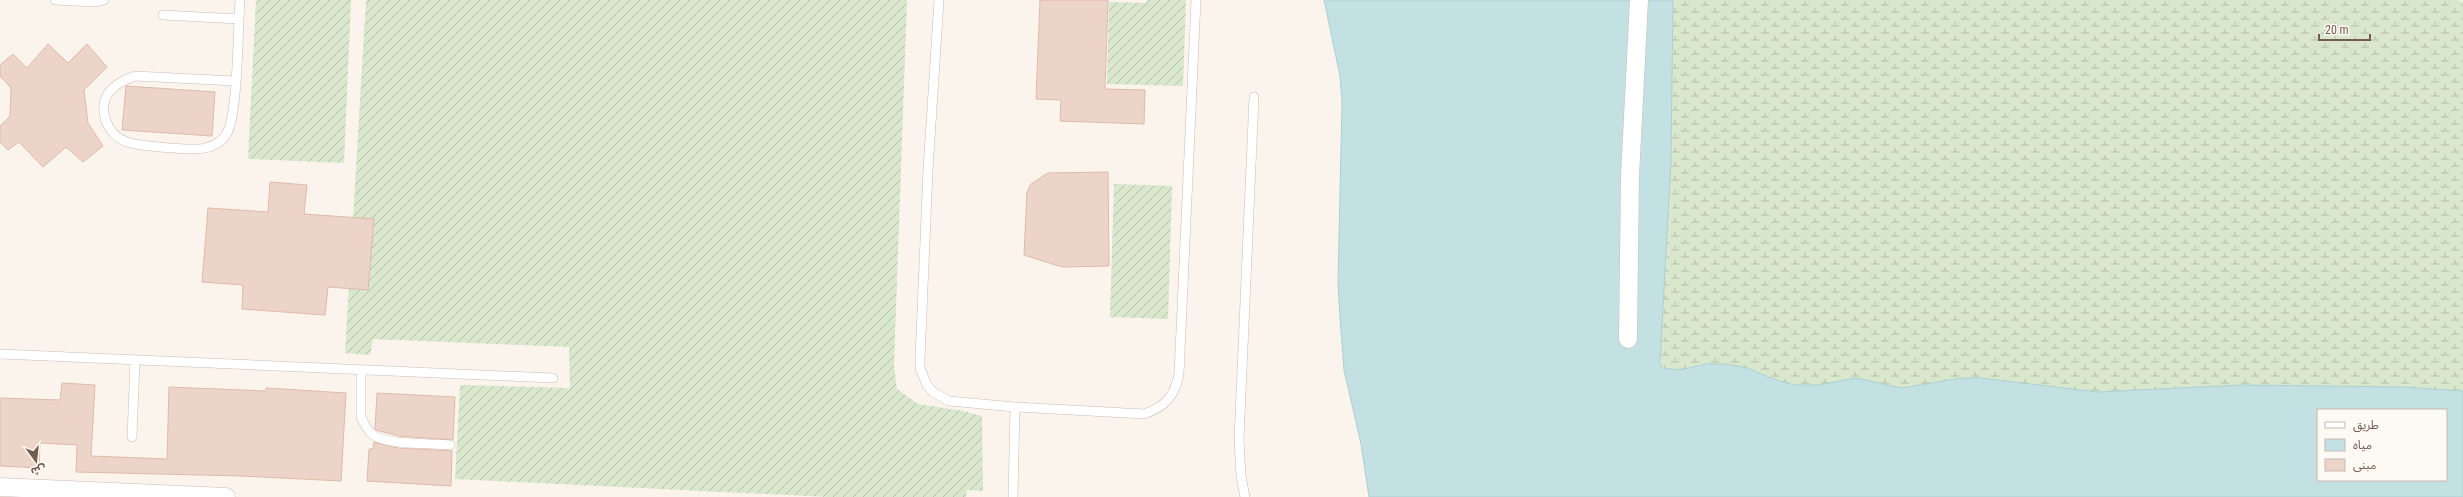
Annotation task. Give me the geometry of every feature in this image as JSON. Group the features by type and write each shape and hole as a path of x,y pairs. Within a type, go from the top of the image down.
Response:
{"street":[{"path":"1628,339 1630,176 1639,0"},
{"path":"0,487 226,497"}],"lane":[{"path":"55,0 96,2 104,0"},
{"path":"235,81 135,76 122,81 110,90 105,102 104,114 108,126 115,136 126,142 204,148 213,146 227,134 231,121 235,81 240,0"},
{"path":"939,0 928,170 920,368 927,385 940,398 958,402 1015,407 1144,414 1158,409 1169,400 1176,388 1179,374 1196,0"},
{"path":"163,15 238,19"},
{"path":"1245,497 1240,476 1239,439 1254,97"},
{"path":"0,354 553,378"},
{"path":"132,437 135,361"},
{"path":"362,370 361,417 364,424 374,435 388,440 450,445"},
{"path":"1013,497 1015,407"}],"green space":[{"path":"256,0 351,0 344,163 248,159"},
{"path":"366,0 907,0 894,365 897,389 918,404 963,411 982,416 983,491 967,490 966,497 828,497 455,479 460,385 570,388 569,347 373,339 370,355 345,353"},
{"path":"1147,0 1186,0 1183,86 1107,84 1109,2 1147,3"},
{"path":"1673,0 2458,0 2463,2 2463,391 2402,387 2242,385 2097,392 1980,378 1962,378 1902,388 1856,378 1819,385 1795,385 1706,364 1680,370 1662,368 1660,363 1671,159"},
{"path":"1114,184 1172,186 1168,319 1110,317"}],"water":[{"path":"1324,0 1673,0 1671,159 1660,363 1662,368 1680,370 1706,364 1725,364 1748,368 1773,379 1795,385 1819,385 1856,378 1902,388 1962,378 1980,378 2097,392 2242,385 2402,387 2463,391 2463,497 1369,497 1361,444 1344,370 1340,318 1338,283 1342,102 1340,76"}],"building":[{"path":"1040,0 1108,0 1105,89 1145,90 1144,124 1060,121 1061,100 1036,99"},
{"path":"48,44 68,63 87,44 107,67 84,90 88,123 103,146 83,162 66,147 43,167 19,142 8,150 0,142 0,126 10,116 11,88 0,76 0,65 13,54 27,68"},
{"path":"126,86 215,92 212,136 122,130"},
{"path":"1108,172 1109,266 1062,267 1024,255 1027,192 1031,184 1048,173"},
{"path":"270,182 307,185 304,214 374,219 368,290 328,287 325,315 242,309 243,285 202,282 208,208 268,212"},
{"path":"62,383 95,385 91,456 167,459 169,387 266,391 266,388 346,393 341,481 242,476 76,472 77,445 40,443 39,468 0,466 0,398 60,400"},
{"path":"377,393 455,397 453,440 399,436 376,430"},
{"path":"374,442 398,448 452,451 451,486 367,481 369,449 373,449"}]}
